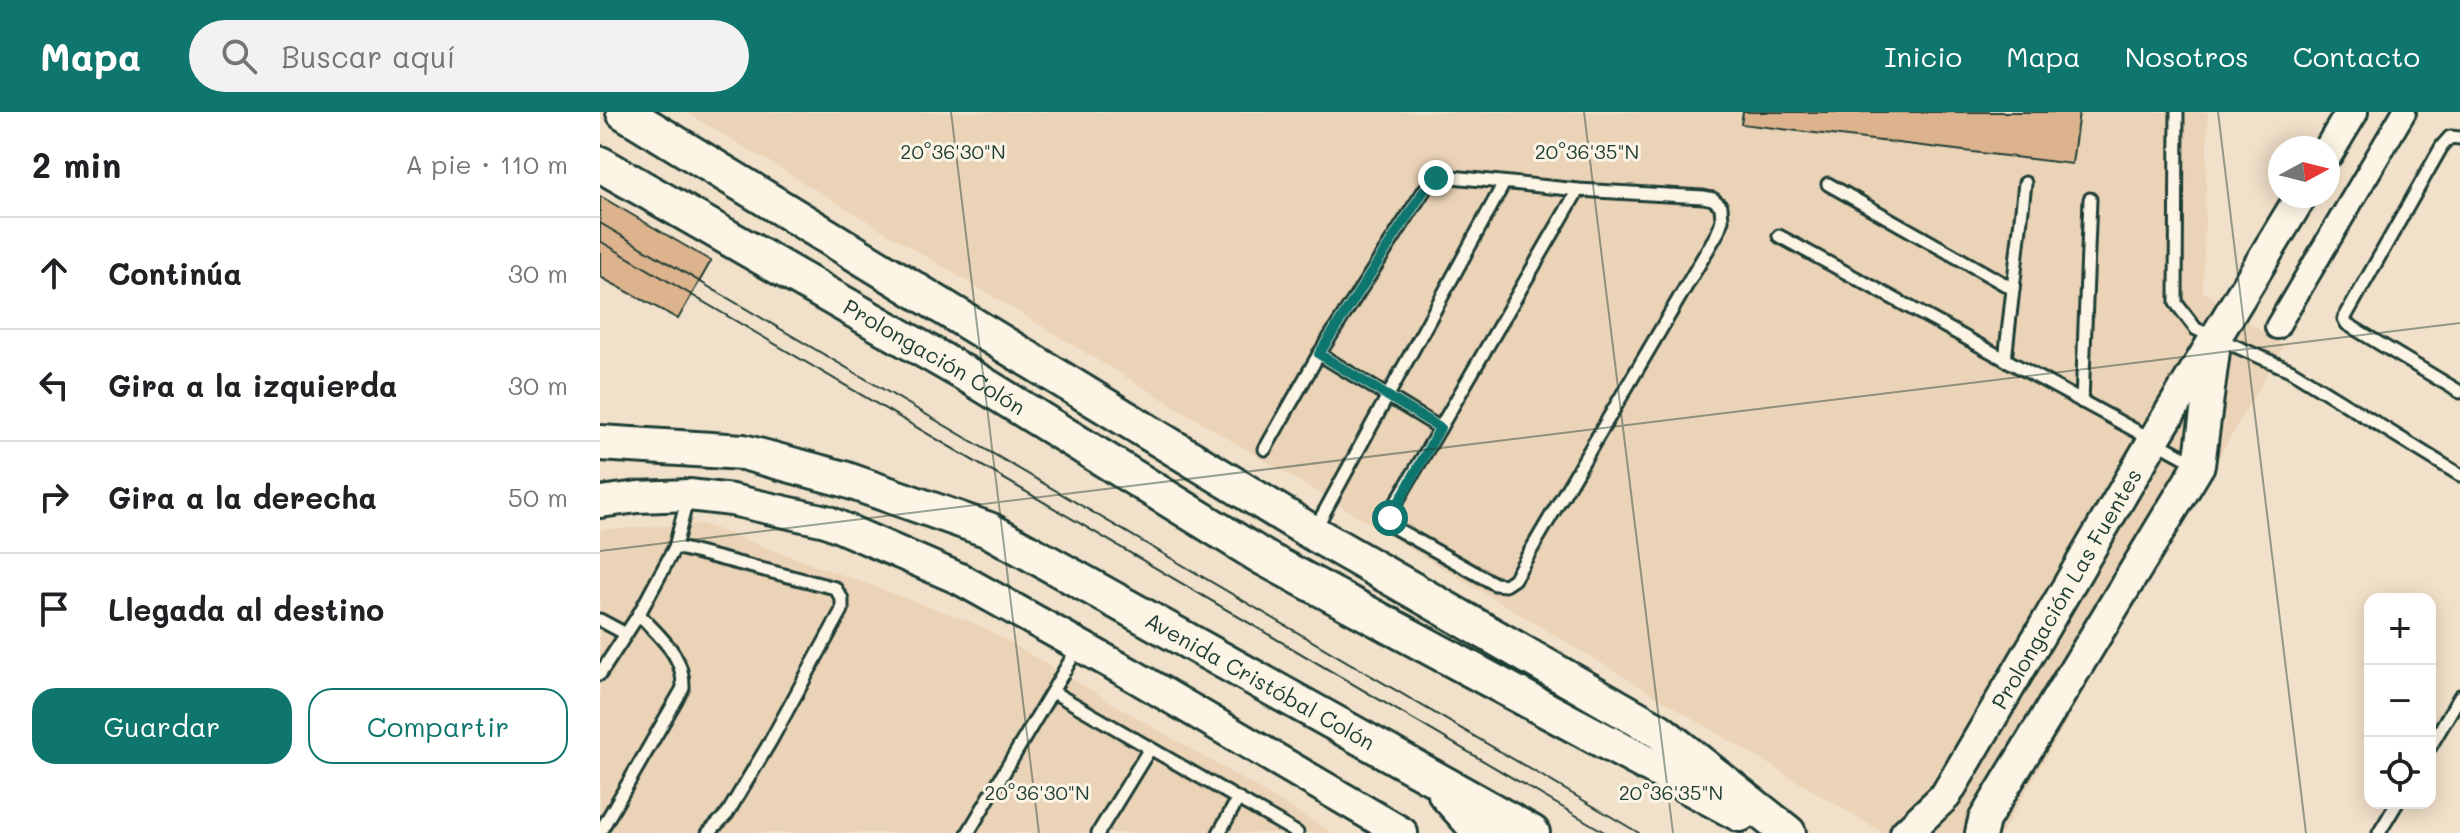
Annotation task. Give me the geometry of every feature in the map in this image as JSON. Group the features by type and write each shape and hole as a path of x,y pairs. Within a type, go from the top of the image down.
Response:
{"main road":[{"path":"624,112 1313,533 1659,731 1788,833"},
{"name":"Prolongación Colón","path":"600,164 971,377 1264,558 1776,833"},
{"name":"Avenida Cristóbal Colón","path":"600,443 743,452 844,479 989,530 1532,833"},
{"path":"1427,772 1481,833"}],"street":[{"path":"2338,136 2352,112"},
{"path":"2277,327 2404,112"},
{"name":"Prolongación Las Fuentes","path":"1906,833 1946,795 2294,208"},
{"name":"Prolongación Las Fuentes","path":"1981,833 1984,820 2199,465 2216,337"},
{"path":"604,499 689,495 732,500 826,521 960,579 1080,645 1402,833"}],"lane":[{"path":"2177,112 2176,303 2196,329 2290,370 2460,475"},
{"path":"2460,138 2450,137 2442,146 2344,319 2347,324 2460,392"},
{"path":"1265,449 1319,354 1430,182 1444,176 1578,190 1713,199 1721,206 1722,220 1718,232 1514,579 1505,585 1495,584 1396,529 1391,523 1390,513 1578,190"},
{"path":"1313,533 1504,183"},
{"path":"2005,360 2025,183"},
{"path":"1828,184 2013,289"},
{"path":"2082,402 2090,199"},
{"path":"1779,236 2199,465"},
{"path":"1319,354 1440,428"},
{"path":"600,674 639,614 675,547 689,495"},
{"path":"675,547 835,588 843,604 770,742 727,814 708,833"},
{"path":"600,832 683,688 679,659 639,614"},
{"path":"600,620 626,634"},
{"path":"968,833 1080,645"},
{"path":"1053,692 1297,833"},
{"path":"2436,737 2460,696"},
{"path":"1098,833 1149,750"},
{"path":"1219,833 1238,799"},
{"path":"2379,833 2393,809"}],"shaded area":[{"path":"686,112 2208,112 2203,291 2283,346 2002,833 1883,833"},
{"path":"702,524 982,626 1333,833 600,833 600,530"}],"building":[{"path":"1743,112 2079,112 2072,164 1741,124"},
{"path":"600,196 711,261 678,319 600,277"}],"tram line":[{"path":"600,223 1639,833"},
{"path":"600,241 1606,833"}],"route":[{"path":"1390,518 1390,513 1440,428 1319,354 1425,189 1436,178"}]}
